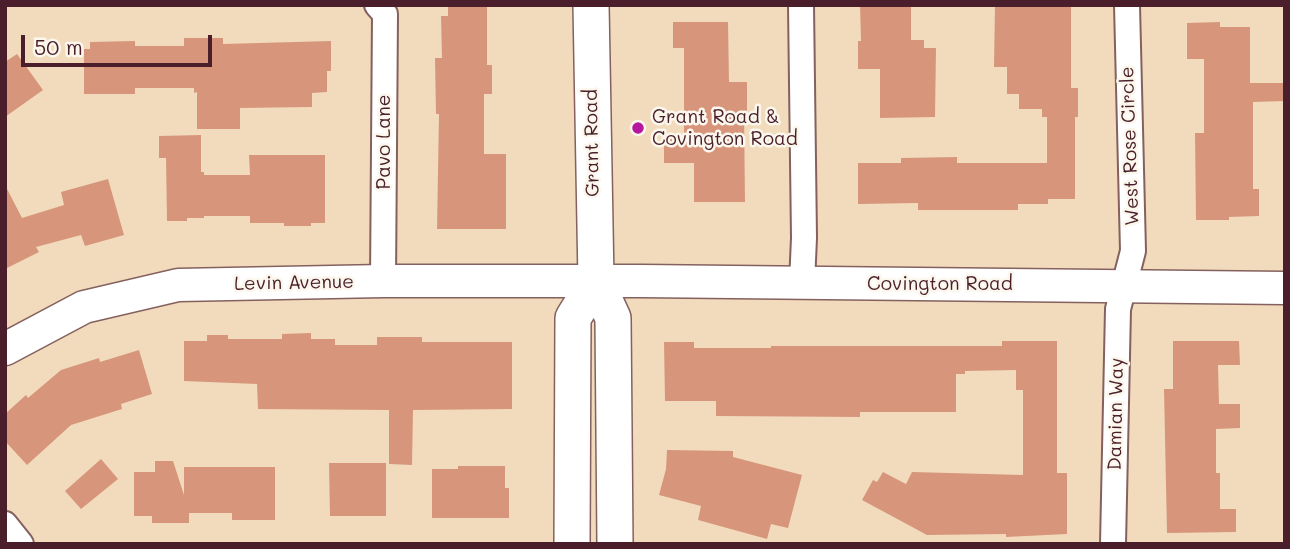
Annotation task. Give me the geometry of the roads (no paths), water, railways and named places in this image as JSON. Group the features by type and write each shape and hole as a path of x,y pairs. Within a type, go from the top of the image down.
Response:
{"main road":[{"name":"Grant Road","path":"591,5 596,281 613,318 615,544"},
{"path":"572,544 573,318 596,281"}],"street":[{"name":"Pavo Lane","path":"377,5 385,14 383,281"},
{"path":"801,5 804,238 802,283"},
{"name":"West Rose Circle","path":"1124,286 1133,251 1126,5"},
{"name":"Levin Avenue","path":"5,349 84,307 178,285 596,281"},
{"name":"Covington Road","path":"596,281 1285,288"},
{"name":"Damian Way","path":"1113,544 1118,309 1124,286"},
{"path":"5,524 21,544"}],"place":[{"name":"Grant Road & Covington Road","path":"638,128"}]}
